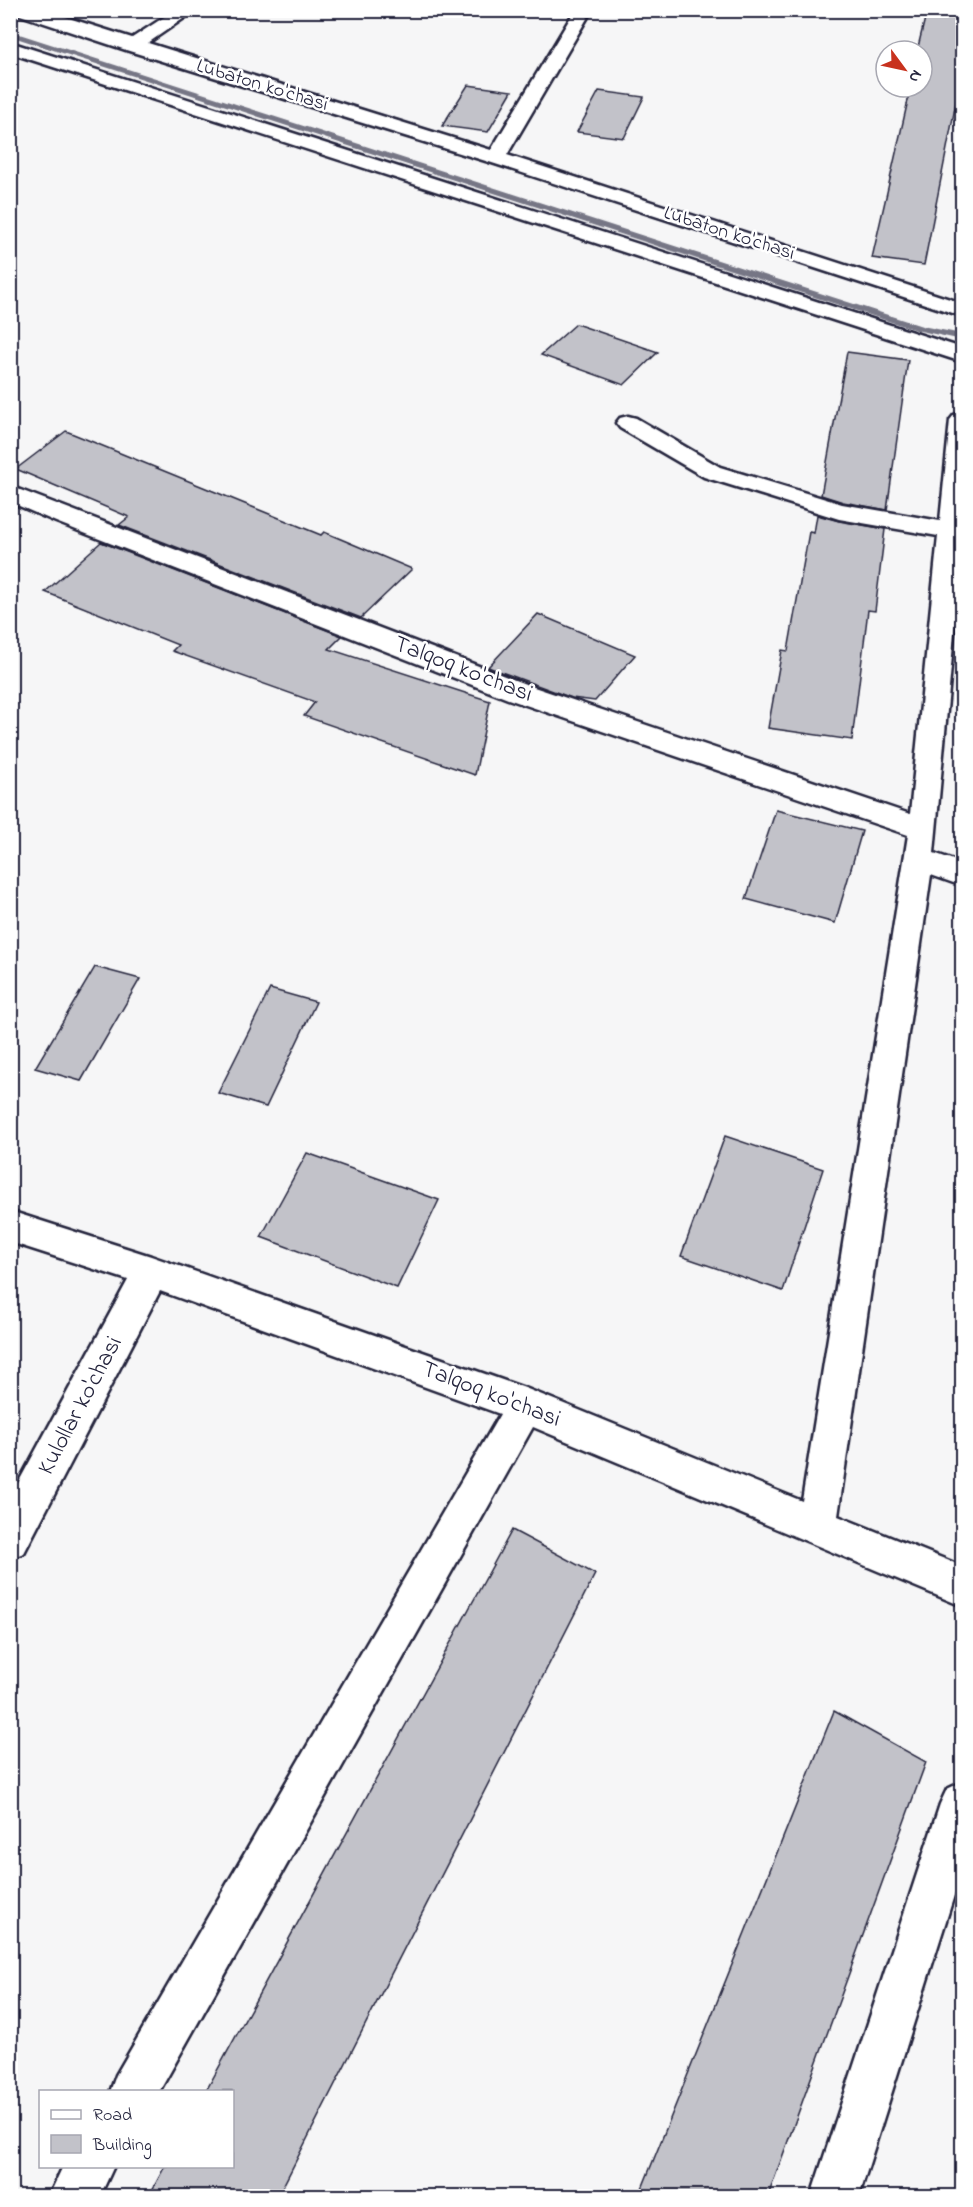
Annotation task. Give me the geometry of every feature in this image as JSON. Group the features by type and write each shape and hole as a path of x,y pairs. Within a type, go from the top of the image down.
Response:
{"street":[{"name":"Lubaton ko'chasi","path":"23,10 132,46 496,158 963,310"},
{"path":"132,46 188,10"},
{"path":"496,158 584,10"},
{"path":"10,47 963,355"},
{"path":"818,1527 923,829 963,420"},
{"path":"628,423 712,472 839,511 952,531"},
{"name":"Talqoq ko'chasi","path":"10,493 65,517 518,692 923,829"},
{"path":"919,859 963,875"},
{"name":"Talqoq ko'chasi","path":"10,1226 150,1272 525,1406 963,1586"},
{"name":"Kulollar ko'chasi","path":"10,1539 150,1272"},
{"path":"134,2090 525,1406"},
{"path":"835,2196 963,1804"},
{"path":"73,2196 89,2168"}],"building":[{"path":"927,10 963,10 963,67 924,265 872,258 908,99 934,99 934,39 920,39"},
{"path":"468,85 512,91 488,132 442,126"},
{"path":"599,91 644,97 624,138 577,132"},
{"path":"576,324 658,352 624,385 541,355"},
{"path":"847,352 908,360 887,510 843,502 821,495"},
{"path":"66,431 321,535 324,532 412,569 361,618 119,525 129,517 16,469"},
{"path":"817,515 885,529 875,611 868,610 852,740 768,728 782,650 788,651 809,532 814,533"},
{"path":"101,542 342,636 329,649 490,701 475,775 304,716 315,702 172,651 178,645 45,592"},
{"path":"538,614 635,655 595,701 572,698 488,667"},
{"path":"776,810 862,831 835,923 746,899"},
{"path":"95,967 140,979 81,1081 35,1068"},
{"path":"270,989 316,1002 266,1107 218,1093"},
{"path":"725,1136 823,1169 783,1291 681,1256"},
{"path":"307,1153 439,1200 397,1288 261,1237"},
{"path":"512,1530 595,1574 278,2196 149,2196 164,2168 234,2168 234,2090 207,2090"},
{"path":"834,1711 926,1762 768,2196 639,2196"}],"waterway":[{"path":"10,33 920,328 962,337"}]}
